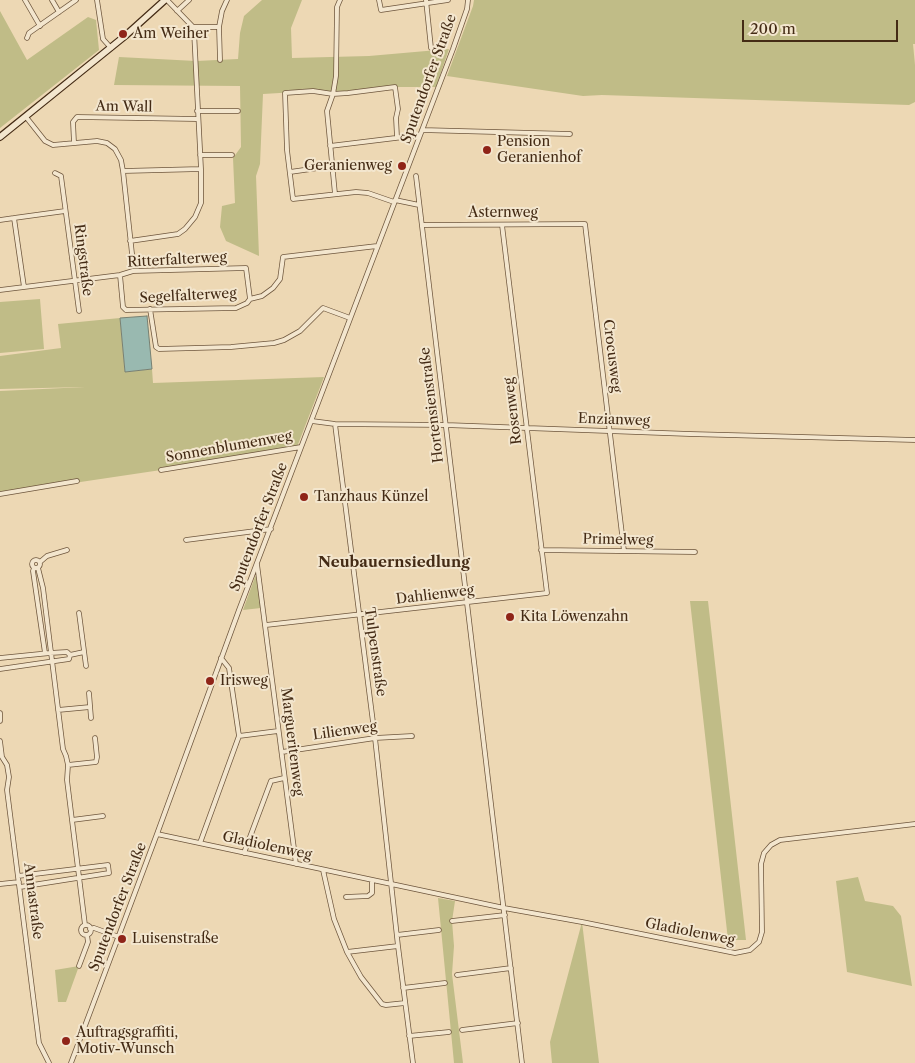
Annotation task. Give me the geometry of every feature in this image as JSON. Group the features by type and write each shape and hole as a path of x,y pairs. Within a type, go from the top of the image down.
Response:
{"street":[{"path":"25,0 40,26"},
{"path":"52,0 59,12"},
{"path":"27,38 30,33 76,0"},
{"path":"97,0 103,39 111,48"},
{"path":"0,137 111,48 166,0 193,27 202,196 199,210 185,229 178,234 130,241"},
{"path":"177,11 190,0"},
{"path":"220,60 219,26 222,11 227,0"},
{"path":"335,194 326,111 333,94 336,76 337,7 340,0"},
{"path":"379,0 381,10 426,1 448,0"},
{"name":"Sputendorfer Straße","path":"71,1063 221,658 421,133 461,25 468,0"},
{"path":"426,1 431,48"},
{"path":"193,27 219,26"},
{"path":"397,137 396,118 398,109 395,88 333,94 313,91 285,93 293,199 362,192 419,205"},
{"path":"197,111 238,111"},
{"path":"26,117 45,141 57,145 97,141 115,149 121,160 123,171 133,263"},
{"name":"Am Wall","path":"74,143 73,122 77,117 197,119"},
{"path":"330,146 421,133 570,134"},
{"path":"200,155 232,155"},
{"path":"290,172 332,166 376,163"},
{"path":"123,171 201,168"},
{"name":"Ringstraße","path":"55,173 61,176 77,280 79,311"},
{"name":"Hortensienstraße","path":"416,176 522,1063"},
{"name":"Ringstraße","path":"0,220 65,211"},
{"path":"14,218 24,287"},
{"name":"Asternweg","path":"422,225 584,224"},
{"name":"Crocusweg","path":"584,224 624,551"},
{"name":"Rosenweg","path":"502,225 547,594"},
{"name":"Segelfalterweg","path":"120,275 123,307 126,310 236,308 247,303 250,298 262,296 273,288 280,279 282,257 377,246"},
{"name":"Ritterfalterweg","path":"0,290 120,275 133,271 246,268 250,298"},
{"path":"150,309 156,347 159,349 232,347 274,343 300,331 323,308 350,318"},
{"name":"Enzianweg","path":"312,421 335,424 446,425 915,440"},
{"name":"Tulpenstraße","path":"335,424 375,738 413,1063"},
{"name":"Sonnenblumenweg","path":"161,470 301,447"},
{"path":"0,494 77,482"},
{"path":"186,540 270,529"},
{"path":"67,550 47,556 33,571 47,653 51,662 63,749 68,765 67,780 85,925 90,929 94,928 119,937"},
{"name":"Primelweg","path":"541,550 695,552"},
{"path":"40,562 36,560 32,565 36,568 43,588 47,653"},
{"name":"Margueritenweg","path":"257,563 296,864"},
{"name":"Dahlienweg","path":"266,625 547,594"},
{"path":"79,613 86,666"},
{"path":"0,658 67,652 70,655 84,652"},
{"path":"0,669 69,659 70,655"},
{"path":"200,843 239,736 229,668 221,658"},
{"path":"89,693 92,718"},
{"path":"58,710 90,707"},
{"path":"0,713 0,721"},
{"path":"239,736 278,732"},
{"name":"Lilienweg","path":"282,752 375,738 412,736"},
{"path":"68,765 96,762 95,738"},
{"name":"Annastraße","path":"0,741 2,757 7,764 9,777 7,790 39,1043 49,1063"},
{"path":"244,853 271,781 284,778"},
{"path":"72,820 103,816"},
{"name":"Gladiolenweg","path":"157,834 504,908 582,922 735,954 750,950 759,942 762,932 761,864 764,853 771,845 780,840 915,824"},
{"path":"0,884 19,884 109,874 108,865 18,876"},
{"path":"323,870 334,919 347,952 361,976 382,1004 405,1003"},
{"path":"346,897 368,896 372,893 372,880"},
{"path":"452,921 505,915"},
{"path":"85,925 81,930 82,934 87,935"},
{"path":"79,966 88,942 87,935 90,934 90,929"},
{"path":"397,935 439,930"},
{"path":"347,952 398,946"},
{"path":"457,975 511,968"},
{"path":"404,988 444,983"},
{"path":"462,1030 518,1022"},
{"path":"409,1036 449,1032"}],"shaded area":[{"path":"262,0 302,0 291,28 292,58 369,56 449,49 436,87 395,87 348,93 313,91 263,94 260,164 256,176 259,256 226,241 220,227 222,206 235,203 233,158 241,147 240,86 114,85 119,57 196,61 238,59 240,33 244,16"},
{"path":"474,0 915,0 915,44 913,44 915,102 909,105 602,95 583,96 447,76"},
{"path":"0,11 27,60 88,17 96,20 99,50 0,128"},
{"path":"40,299 44,349 0,353 0,302"},
{"path":"120,318 125,372 152,369 153,383 324,377 297,447 0,494 0,391 85,387 0,389 0,356 61,348 58,324"},
{"path":"255,577 261,608 243,610"},
{"path":"690,601 708,601 746,940 728,940"},
{"path":"858,877 865,901 893,906 901,916 912,986 847,972 836,881"},
{"path":"438,898 455,901 452,921 454,946 452,974 463,1063 454,1063"},
{"path":"582,922 599,1063 552,1063 550,1042"},
{"path":"79,966 66,1002 58,1002 55,970"}],"water":[{"path":"147,316 152,369 125,372 120,318"}],"place":[{"name":"Am Weiher","path":"123,34"},
{"name":"Pension Geranienhof","path":"487,150"},
{"name":"Geranienweg","path":"402,166"},
{"name":"Tanzhaus Künzel","path":"304,497"},
{"name":"Kita Löwenzahn","path":"510,617"},
{"name":"Irisweg","path":"210,681"},
{"name":"Luisenstraße","path":"122,939"},
{"name":"Auftragsgraffiti, Motiv-Wunsch","path":"66,1041"}],"district":[{"name":"Neubauernsiedlung","path":"394,563"}]}
